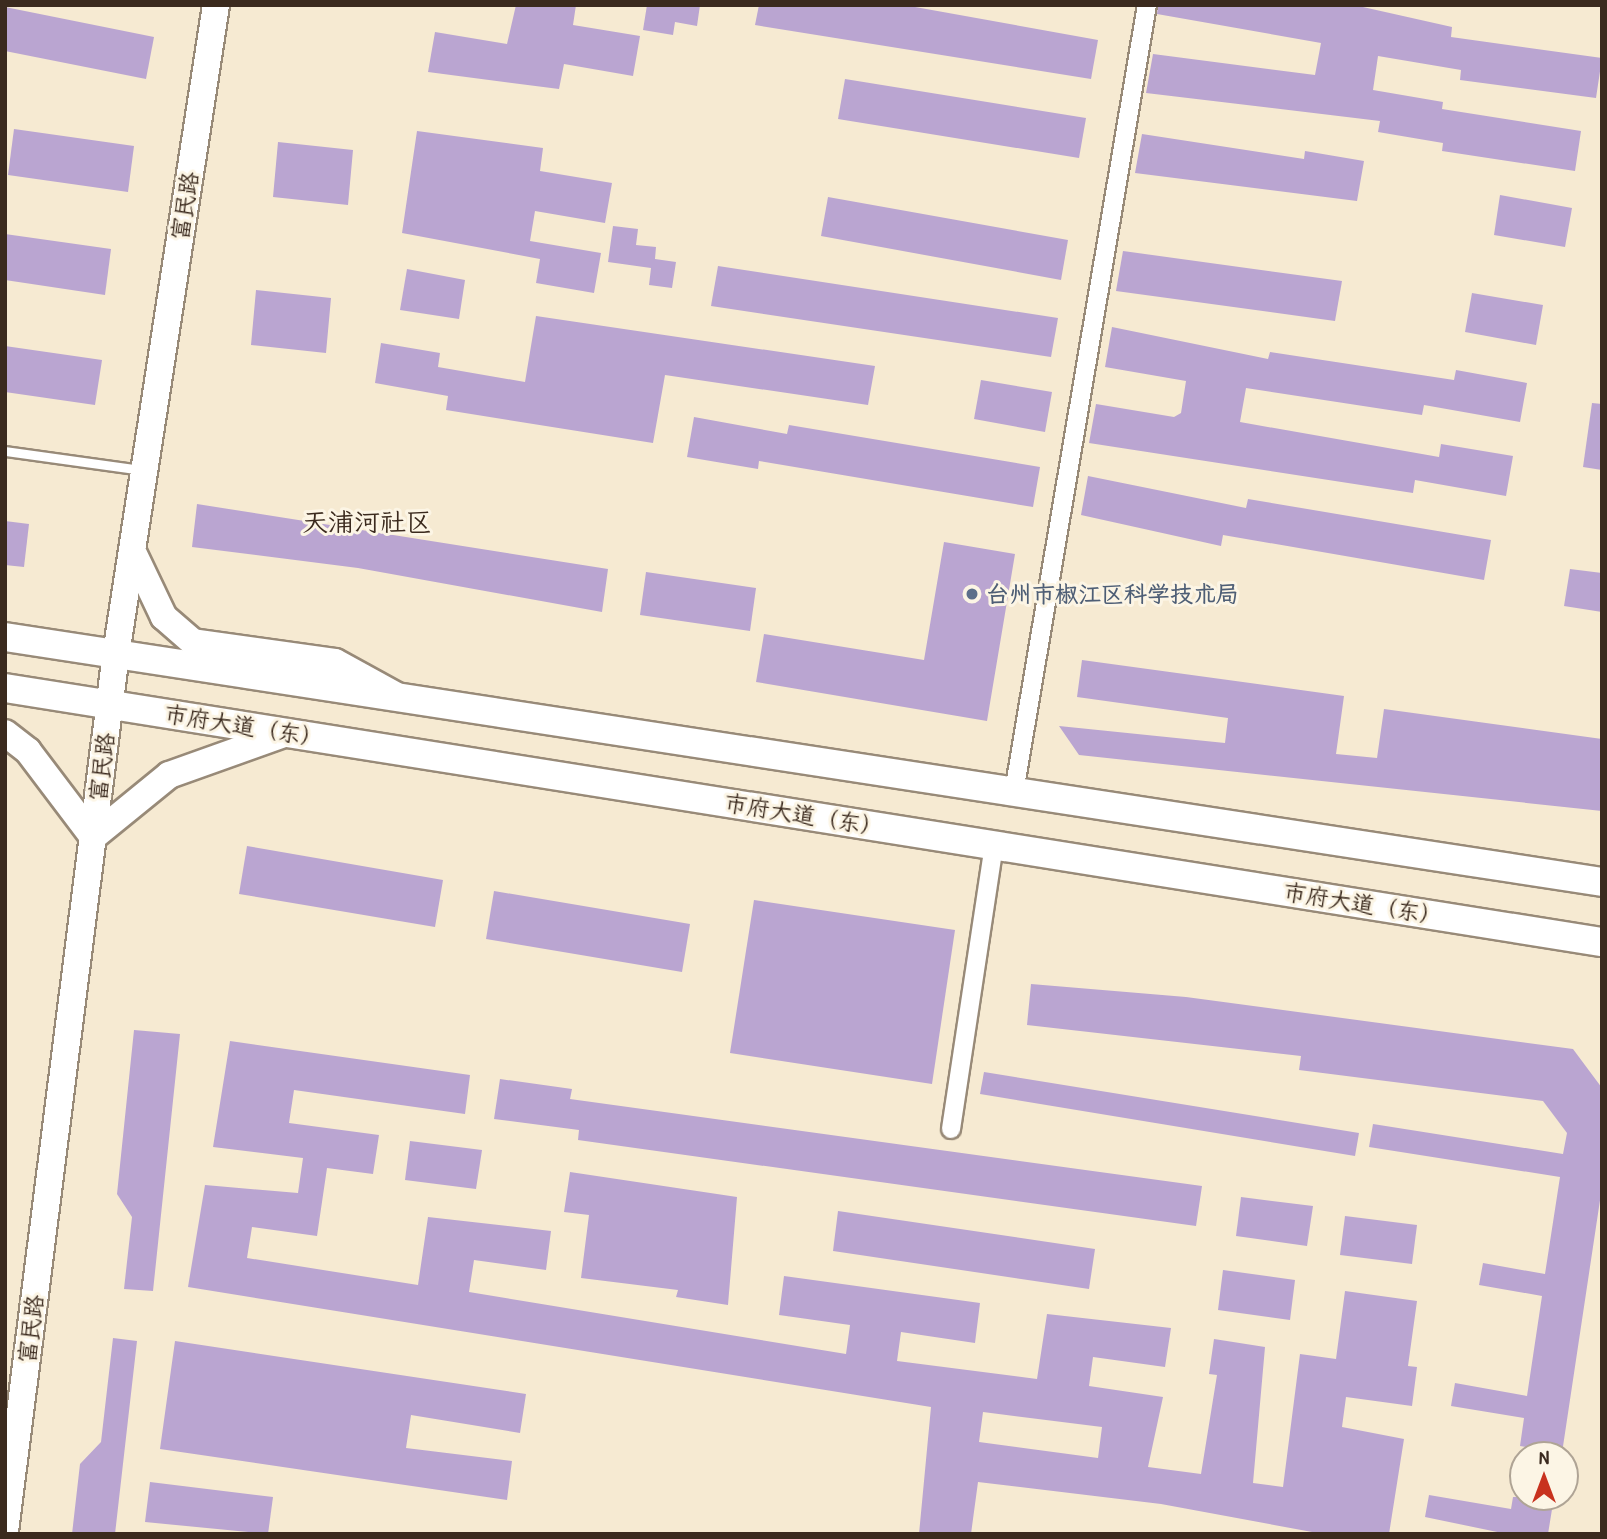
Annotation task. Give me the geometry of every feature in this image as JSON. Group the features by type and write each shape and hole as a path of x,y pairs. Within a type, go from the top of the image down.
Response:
{"main road":[{"path":"5,637 1602,882"},
{"name":"市府大道（东）","path":"5,688 1602,942"}],"street":[{"name":"富民路","path":"5,1531 116,654 216,5"},
{"path":"1014,792 1147,5"},
{"path":"132,550 164,617 193,642 335,662 400,698"},
{"path":"5,733 28,751 93,837 170,775 287,733"},
{"path":"951,1129 994,845"}],"lane":[{"path":"5,451 144,471"}],"building":[{"path":"516,5 576,5 573,25 640,36 633,76 564,64 559,89 428,72 435,32 507,44"},
{"path":"647,5 700,5 697,26 675,22 673,35 643,30"},
{"path":"759,5 904,5 1098,40 1091,79 755,25"},
{"path":"1158,5 1354,5 1452,27 1451,37 1602,58 1596,98 1460,80 1461,70 1378,56 1373,90 1443,102 1442,109 1581,131 1575,171 1442,151 1443,143 1378,132 1380,121 1146,93 1153,54 1315,75 1321,43 1157,14"},
{"path":"5,7 154,37 146,79 5,51"},
{"path":"845,79 1086,118 1079,158 838,119"},
{"path":"14,129 134,146 128,192 8,175"},
{"path":"417,131 543,148 540,171 612,183 605,223 535,211 530,241 601,253 594,293 536,283 540,259 402,233"},
{"path":"1142,134 1304,159 1305,151 1364,161 1357,201 1135,173"},
{"path":"278,142 353,150 348,205 273,197"},
{"path":"1500,195 1572,208 1565,247 1494,235"},
{"path":"828,197 1068,240 1061,280 821,236"},
{"path":"613,226 638,229 636,245 656,247 655,259 676,262 672,288 649,285 651,268 608,262"},
{"path":"5,234 111,249 105,295 5,280"},
{"path":"1123,251 1342,281 1335,321 1116,291"},
{"path":"718,266 1058,318 1051,357 711,306"},
{"path":"407,269 465,280 459,319 400,310"},
{"path":"256,290 331,298 326,353 251,345"},
{"path":"1472,293 1543,305 1536,345 1465,332"},
{"path":"536,316 875,366 868,405 665,375 653,443 446,410 448,396 375,383 381,343 440,353 438,367 525,382"},
{"path":"1112,327 1268,359 1270,352 1454,380 1456,370 1527,383 1520,422 1424,405 1422,415 1246,388 1240,422 1439,457 1441,444 1513,456 1506,496 1415,480 1413,493 1089,443 1096,404 1174,417 1181,413 1186,381 1105,367"},
{"path":"5,346 102,360 95,405 5,392"},
{"path":"981,380 1052,392 1045,432 974,419"},
{"path":"1592,403 1602,404 1602,470 1583,467"},
{"path":"694,417 787,434 789,425 1040,467 1033,507 759,461 758,469 687,457"},
{"path":"1088,476 1246,508 1248,499 1491,540 1484,580 1223,535 1221,546 1081,515"},
{"path":"197,504 608,569 602,612 358,568 192,547"},
{"path":"5,521 29,524 24,567 5,565"},
{"name":"台州市椒江区科学技术局","path":"944,542 1015,554 987,721 756,682 764,634 924,660"},
{"path":"1570,569 1602,573 1602,612 1564,606"},
{"path":"646,572 756,588 750,631 640,615"},
{"path":"1082,660 1344,696 1336,754 1377,758 1384,709 1602,739 1602,811 1079,755 1059,726 1225,743 1228,718 1077,697"},
{"path":"247,846 443,880 435,927 239,894"},
{"path":"494,891 690,924 682,972 486,939"},
{"path":"754,900 955,930 932,1084 730,1053"},
{"path":"1031,984 1186,997 1573,1049 1602,1088 1602,1187 1564,1441 1521,1441 1524,1418 1451,1406 1455,1383 1527,1396 1542,1296 1479,1285 1483,1263 1545,1274 1560,1177 1369,1147 1373,1124 1563,1154 1567,1133 1543,1101 1299,1070 1301,1056 1027,1025"},
{"path":"134,1030 180,1034 153,1291 124,1289 132,1217 117,1194"},
{"path":"230,1041 470,1075 465,1114 294,1090 289,1123 379,1135 373,1174 327,1168 317,1236 252,1227 247,1258 418,1285 428,1217 551,1231 546,1270 474,1260 469,1292 846,1354 850,1325 779,1315 784,1276 980,1303 975,1343 901,1332 897,1361 1037,1379 1047,1314 1171,1328 1165,1367 1093,1357 1089,1386 1163,1397 1148,1467 1201,1474 1217,1375 1209,1374 1214,1339 1265,1347 1253,1483 1283,1487 1300,1354 1336,1359 1345,1291 1417,1301 1408,1366 1417,1367 1412,1406 1346,1397 1342,1427 1404,1439 1389,1534 1323,1534 1161,1504 978,1482 971,1534 919,1534 931,1407 188,1287 205,1185 298,1193 303,1158 213,1147","holes":["983,1412 1102,1427 1098,1458 979,1442"]},
{"path":"984,1072 1359,1133 1355,1156 980,1094"},
{"path":"500,1079 572,1089 570,1099 1202,1186 1196,1226 578,1140 579,1130 494,1119"},
{"path":"410,1141 482,1150 476,1189 405,1180"},
{"path":"570,1172 737,1197 728,1305 676,1297 678,1290 581,1278 589,1215 564,1212"},
{"path":"1241,1197 1313,1206 1307,1246 1236,1236"},
{"path":"838,1211 1095,1249 1089,1289 833,1251"},
{"path":"1345,1216 1417,1225 1412,1264 1340,1255"},
{"path":"1223,1270 1295,1280 1290,1320 1218,1310"},
{"path":"113,1338 137,1341 115,1534 72,1534 80,1464 101,1442"},
{"path":"175,1341 526,1394 520,1433 411,1415 406,1448 512,1461 507,1500 160,1449"},
{"path":"150,1482 273,1497 268,1534 145,1522"},
{"path":"1429,1495 1509,1509 1509,1511 1552,1511 1548,1534 1507,1534 1425,1517"}],"place":[{"name":"台州市椒江区科学技术局","path":"972,594"}],"district":[{"name":"天浦河社区","path":"367,522"}]}
